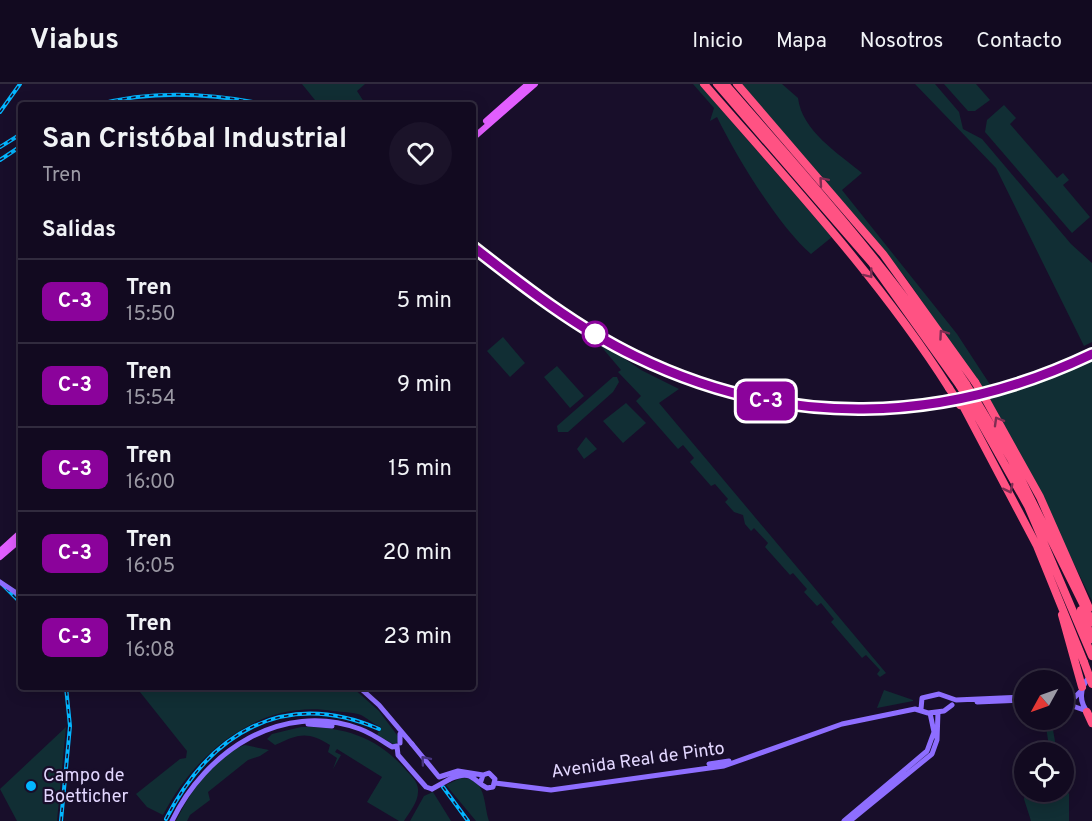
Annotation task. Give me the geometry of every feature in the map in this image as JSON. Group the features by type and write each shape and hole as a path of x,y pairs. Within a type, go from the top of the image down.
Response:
{"highway":[{"path":"704,84 866,269 957,386"},
{"path":"717,84 872,263 924,327"},
{"path":"725,84 846,221 924,327 1028,506 1092,656"},
{"path":"738,84 910,287 975,382 1040,497 1092,607"},
{"path":"717,98 802,181"},
{"path":"842,204 916,306 924,327 967,403 1011,459 1092,622"},
{"path":"967,403 981,438 1019,508 1049,573 1092,684"},
{"path":"1057,552 1092,639"},
{"path":"1049,573 1082,689"},
{"path":"1081,586 1092,615"},
{"path":"1088,713 1092,723"}],"main road":[{"path":"476,130 528,84"},
{"path":"476,136 535,84"},
{"path":"0,551 18,537"},
{"path":"0,557 18,537"},
{"path":"0,581 18,593"},
{"path":"1074,698 1092,674"},
{"path":"1082,689 1081,701 1088,713"},
{"path":"360,690 399,732 402,739 398,745 398,755"},
{"path":"361,690 379,705 412,744 439,777 439,785"},
{"path":"951,701 949,709 938,712 930,712 921,706 927,696 945,695 951,701 1014,699"},
{"name":"Avenida Real de Pinto","path":"495,781 543,788 723,762 847,720 921,706"},
{"name":"Avenida Real de Pinto","path":"495,781 540,790 724,766 842,724 921,706"},
{"path":"1074,706 1088,713"},
{"path":"844,821 927,751 934,732 930,712"},
{"path":"850,821 932,754 938,736 938,712"},
{"path":"172,821 203,773 225,752 281,725 317,720 348,725 392,747 412,744"},
{"path":"375,738 398,755 426,788 432,789 439,785 450,776 458,771 483,775 489,773 495,781 487,788 481,781 462,775 450,776 439,777"},
{"path":"481,781 483,775"}],"green space":[{"path":"302,84 365,84 357,91 364,102 317,102"},
{"path":"693,84 699,84 832,237 811,254 785,227 772,209 735,151 717,117 710,121 714,108"},
{"path":"742,84 782,84 798,98 806,121 822,140 862,173 842,190 957,334 991,386 981,388 906,278"},
{"path":"915,84 935,84 959,112 963,129 982,139 1071,244 1092,263 1092,342 1084,346 996,168"},
{"path":"944,84 976,84 990,100 975,111 968,111"},
{"path":"1004,105 1016,118 1010,124 1057,178 1063,173 1069,180 1063,185 1090,217 1072,233 985,132 987,120"},
{"path":"503,337 525,363 510,377 487,351"},
{"path":"594,338 641,370 679,389 659,403 886,673 880,677 877,674 880,670 866,655 862,658 831,622 834,619 821,603 817,606 804,592 807,589 793,573 790,575 765,547 768,543 754,528 751,531 745,524 743,515 734,512 725,502 728,499 715,484 711,486 690,462 694,458 683,445 678,449 636,401 641,396 618,372 621,370"},
{"path":"1092,356 1092,601 1041,496 986,395 1066,369"},
{"path":"557,366 584,396 570,408 544,377"},
{"path":"613,377 617,377 619,382 613,392 568,432 558,432 557,426"},
{"path":"626,403 646,423 623,443 603,421"},
{"path":"586,437 597,449 584,459 577,449"},
{"path":"138,690 355,690 379,711 400,739 395,745 377,735 381,727 354,713 306,709 280,713 255,722 232,735 211,752 176,792 163,815 147,807 136,794 180,759 186,758 187,751"},
{"path":"884,690 913,700 913,701 877,708"},
{"path":"66,727 57,821 17,821 0,789"},
{"path":"301,727 345,731 371,741 394,758 414,779 418,788 418,796 404,821 399,821 367,802 382,777 337,749 335,752 341,755 333,769 337,758 328,752 330,745 322,740 301,736 275,745 267,739 272,734"},
{"path":"1047,730 1053,730 1055,742 1048,742"},
{"path":"245,745 269,750 248,760 208,792 210,800 190,815 187,821 176,821 196,787 213,766 233,750"},
{"path":"461,778 476,782 480,787 489,821 476,821 446,785"},
{"path":"433,792 451,821 410,821 424,796"},
{"path":"1025,802 1069,802 1069,821 1031,821"}],"railway":[{"path":"0,112 20,84"},
{"path":"109,102 183,94 251,102"},
{"path":"0,147 18,136"},
{"path":"0,160 18,148"},
{"path":"476,248 566,314 625,350 683,375 741,393 799,404 858,407 917,404 976,393 1034,376 1092,352"},
{"path":"0,582 18,600"},
{"path":"61,821 70,726 66,690"},
{"path":"166,819 184,789 204,763 228,742 253,726 281,717 312,714 344,718 379,729"},
{"path":"443,787 468,821"}],"train":[{"name":"C-3","path":"476,249 576,321 634,356 716,388 783,404 875,410 954,401 986,394 1039,377 1092,354"}],"place":[{"name":"Campo de Boetticher","path":"31,786"}]}
